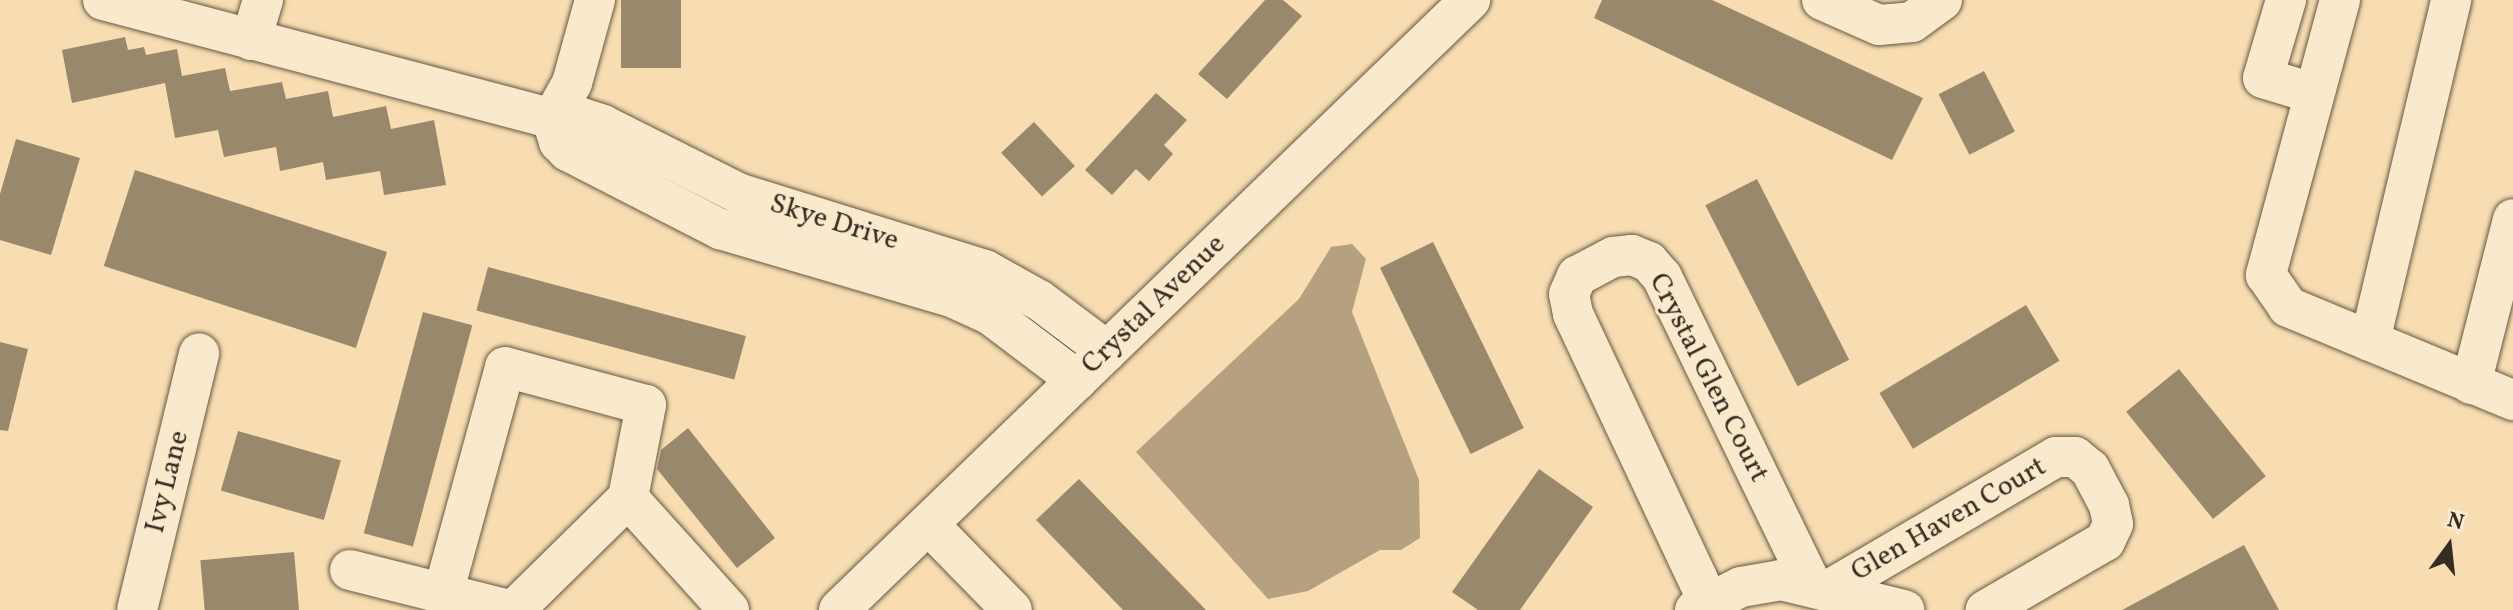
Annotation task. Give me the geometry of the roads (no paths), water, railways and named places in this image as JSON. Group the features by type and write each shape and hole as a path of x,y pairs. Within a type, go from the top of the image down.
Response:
{"street":[{"name":"Skye Drive","path":"103,0 552,119 582,118 603,125 738,193 985,270 1039,300 1107,351"},
{"path":"251,40 263,0"},
{"path":"552,119 572,83 595,0"},
{"name":"Crystal Avenue","path":"839,610 1470,0"},
{"path":"1822,0 1879,25 1912,22 1942,0"},
{"path":"2286,0 2263,78 2312,93"},
{"path":"2370,341 2451,0"},
{"path":"2343,3 2312,93 2266,275 2288,307 2513,400"},
{"name":"Skye Drive","path":"552,119 559,142 610,176 720,229 792,254 954,298 991,315 1077,380"},
{"path":"2471,384 2513,219"},
{"path":"792,254 823,221"},
{"name":"Crystal Glen Court","path":"1702,607 1573,314 1569,294 1577,276 1613,257 1641,258 1662,277 1820,588"},
{"name":"Ivy Lane","path":"137,610 199,353"},
{"path":"350,570 443,594 511,610 628,498 646,405 505,367 443,594"},
{"name":"Glen Haven Court","path":"1820,588 2056,457 2075,457 2090,469 2109,505 2113,524 2105,541 1986,610"},
{"path":"628,498 729,610"},
{"path":"928,524 1012,610"},
{"path":"1702,607 1761,581 1820,588 1904,610"}]}
